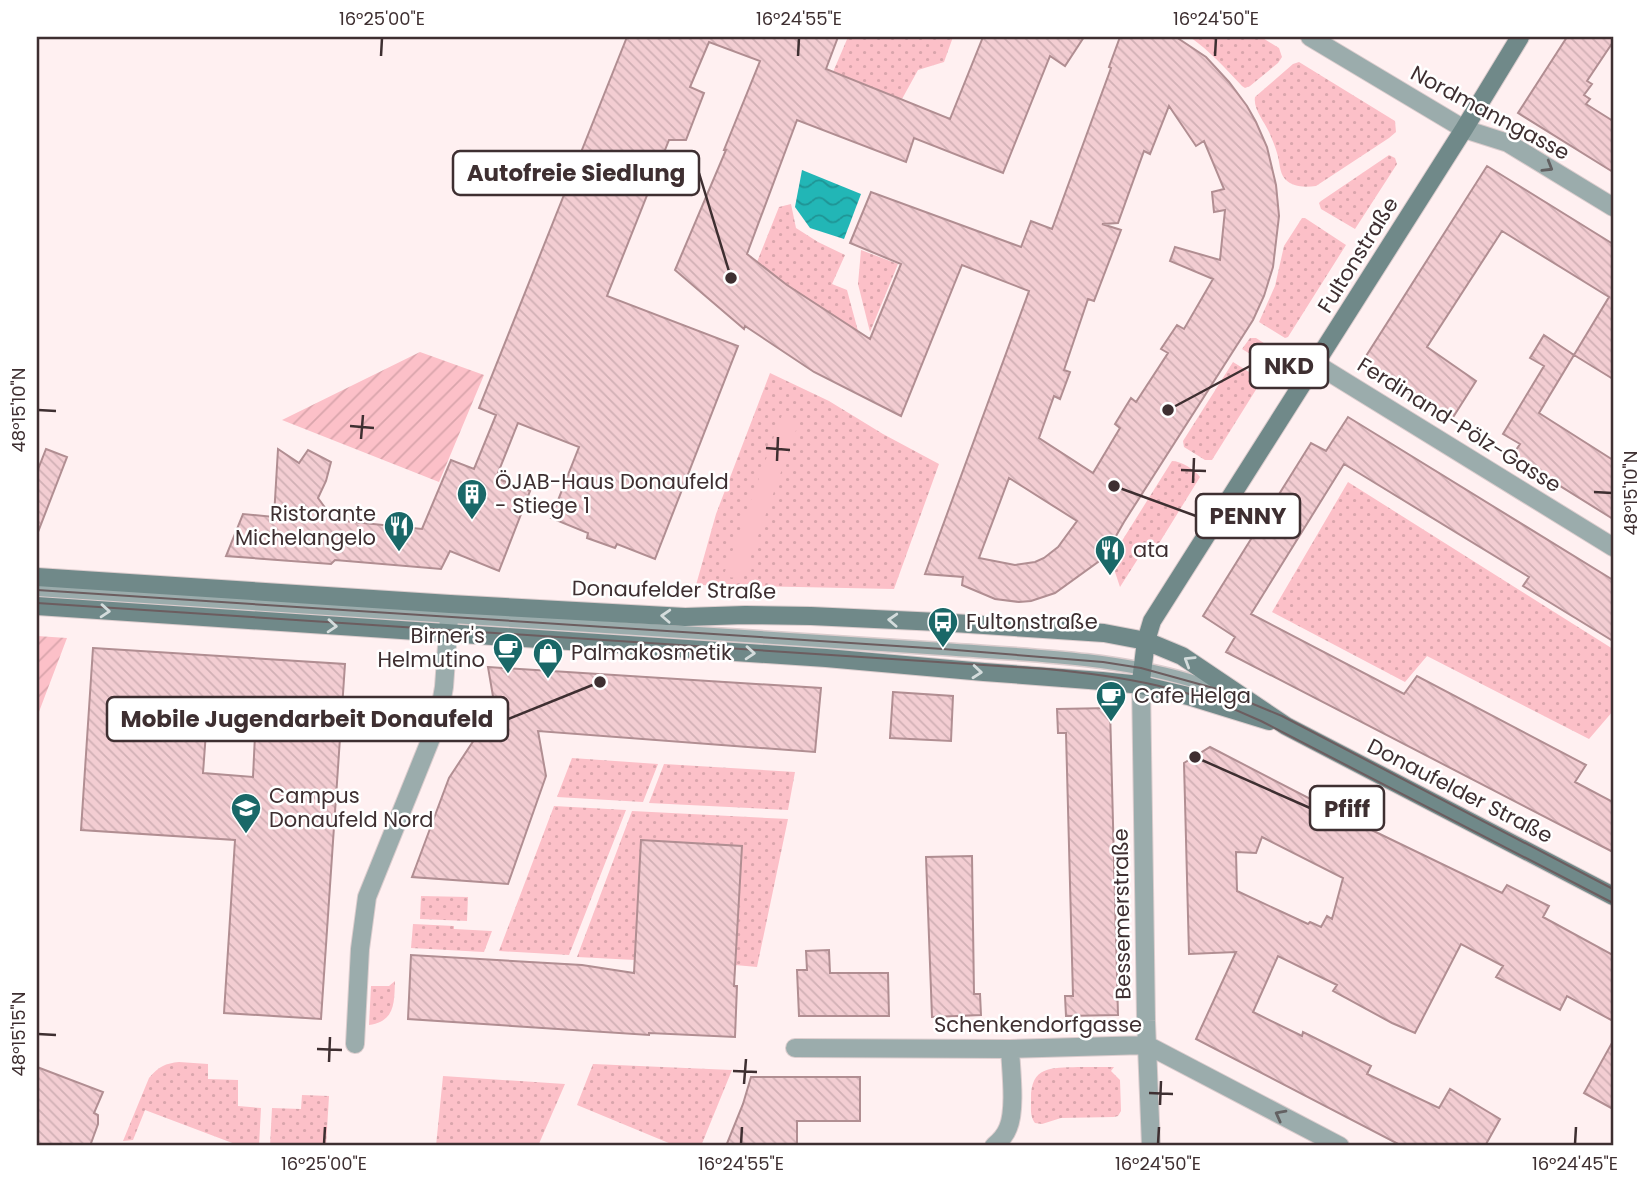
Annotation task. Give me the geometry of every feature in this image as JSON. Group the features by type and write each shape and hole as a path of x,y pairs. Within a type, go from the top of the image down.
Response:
{"main road":[{"name":"Fultonstraße","path":"1141,678 1146,641 1152,621 1464,130 1520,37"},
{"name":"Donaufelder Straße","path":"37,577 827,658 1141,678 1188,696 1286,726"},
{"name":"Donaufelder Straße","path":"37,606 450,618 811,616 1104,633 1146,641 1182,656 1286,726 1613,896"}],"street":[{"name":"Nordmanngasse","path":"1310,37 1464,130 1508,144 1613,207"},
{"name":"Ferdinand-Pölz-Gasse","path":"1316,364 1613,547"},
{"path":"355,1044 360,949 367,897 438,721 450,618"},
{"name":"Bessemerstraße","path":"1141,678 1150,1146"},
{"name":"Schenkendorfgasse","path":"795,1048 1010,1049 1147,1045 1340,1146"},
{"path":"994,1146 1008,1129 1011,1116 1010,1049"}],"lane":[{"name":"Donaufelder Straße","path":"37,590 450,618"}],"shaded area":[{"path":"848,37 953,37 944,62 918,70 902,99 833,72"},
{"path":"1190,37 1261,37 1279,48 1282,57 1245,88"},
{"path":"1299,62 1395,121 1396,132 1389,138 1316,186 1304,187 1285,179 1255,101 1255,97 1293,64"},
{"path":"1389,155 1395,158 1397,164 1355,229 1321,209 1321,201"},
{"path":"791,204 796,228 845,255 832,284 847,290 858,331 757,262 779,207"},
{"path":"1302,218 1346,245 1285,338 1259,322 1275,286 1284,246"},
{"path":"861,250 898,264 870,332 858,284"},
{"path":"1250,338 1256,338 1278,352 1270,366 1242,349"},
{"path":"420,352 484,375 439,482 282,420"},
{"path":"1233,362 1262,380 1212,460 1205,460 1184,447 1183,441"},
{"path":"770,373 829,401 939,464 894,589 696,585 716,514"},
{"path":"782,415 799,422 743,578 723,577"},
{"path":"1172,461 1187,466 1200,477 1150,558 1141,554 1120,587 1115,572 1115,552"},
{"path":"1348,482 1613,649 1613,711 1589,739 1427,656 1405,682 1272,612"},
{"path":"37,636 67,638 37,717"},
{"path":"572,758 658,764 643,802 557,797"},
{"path":"664,764 795,772 788,810 649,803"},
{"path":"554,806 626,810 569,955 499,951"},
{"path":"632,811 788,819 757,967 735,965 741,846 641,840 635,960 577,957"},
{"path":"421,896 468,897 467,921 420,919"},
{"path":"413,924 492,931 484,952 411,948"},
{"path":"395,981 389,1015 378,1023 369,1025 371,986 389,986"},
{"path":"179,1062 208,1064 208,1079 238,1080 238,1106 261,1108 259,1146 235,1146 145,1110 133,1140 123,1141 149,1078 162,1066"},
{"path":"593,1064 732,1070 701,1146 676,1146 577,1105"},
{"path":"1114,1067 1111,1071 1120,1080 1121,1111 1118,1116 1061,1118 1042,1124 1035,1123 1031,1112 1032,1090 1038,1075 1051,1069"},
{"path":"443,1076 565,1084 538,1146 436,1146"},
{"path":"302,1095 329,1096 326,1146 270,1146 272,1108 301,1109"}],"water":[{"path":"802,170 861,194 844,239 810,228 795,207"}],"building":[{"path":"627,37 838,37 826,69 950,119 983,37 1084,37 1065,66 1050,56 1003,173 914,138 906,162 797,120 747,254 787,285 870,339 901,264 850,243 871,192 1021,247 1031,221 1052,229 1120,37 1176,37 1206,57 1247,106 1267,147 1276,185 1279,216 1273,267 1253,320 1124,522 1108,550 1109,554 1055,593 1031,601 995,599 962,585 963,577 925,574 1029,291 962,265 901,416 814,372 745,326 744,329 675,270 760,61 709,42 690,87 704,93 686,140 669,140 607,296 738,346 655,559 617,544 615,548 587,538 588,533 551,518 579,447 518,423 496,478 530,491 499,571 450,551 441,569 335,560 331,564 226,556 243,514 274,517 278,449 299,463 308,450 331,462 318,498 334,520 422,529 451,460 474,469 496,415 479,408","holes":["1169,106 1196,146 1204,141 1224,189 1212,192 1214,212 1225,210 1220,260 1175,247 1170,261 1213,279 1184,329 1177,325 1161,349 1168,353 1136,402 1131,398 1115,424 1120,428 1093,473 1039,438 1054,396 1060,399 1070,372 1064,370 1088,299 1094,301 1121,230 1102,224 1118,223 1144,151 1150,154","1009,478 1077,521 1058,547 1035,562 1015,565 979,558"]},
{"path":"1567,37 1613,37 1613,42 1587,81 1592,84 1584,95 1590,99 1586,104 1613,121 1613,172 1518,113"},
{"path":"1487,166 1613,244 1613,379 1574,355 1609,297 1502,231 1427,347 1476,381 1452,419 1361,364"},
{"path":"1544,335 1574,355 1539,413 1613,460 1613,519 1512,456 1520,444 1503,434 1544,366 1530,358"},
{"path":"1348,417 1613,580 1613,641 1523,586 1529,577 1344,464 1251,614 1404,694 1417,676 1586,765 1575,782 1613,802 1613,852 1226,652 1235,637 1203,616 1311,443 1326,451"},
{"path":"46,449 67,457 37,532 37,472"},
{"name":"Campus Donaufeld Nord","path":"93,648 345,664 321,1019 224,1013 235,840 81,830","holes":["206,732 255,735 253,777 203,773"]},
{"path":"488,667 821,688 815,752 538,731 546,776 508,884 412,877 449,778 495,708"},
{"path":"893,692 953,696 951,741 890,738"},
{"path":"1110,708 1118,1015 1066,1016 1065,996 1073,996 1066,733 1058,733 1057,709"},
{"path":"1210,747 1357,823 1502,893 1507,885 1549,906 1543,917 1613,955 1613,1021 1567,996 1560,1010 1496,977 1503,966 1461,944 1415,1033 1333,991 1337,985 1278,956 1253,1012 1302,1036 1303,1032 1371,1066 1367,1074 1439,1108 1450,1089 1500,1119 1485,1146 1402,1146 1196,1039 1236,952 1189,954 1184,763","holes":["1262,837 1343,878 1332,919 1327,916 1321,927 1310,922 1308,924 1237,891 1236,852 1256,853"]},
{"path":"641,840 742,846 734,986 737,986 735,1037 649,1035 408,1019 411,955 582,965 634,973"},
{"path":"972,856 974,994 980,994 981,1015 932,1017 926,857"},
{"path":"829,950 830,973 888,973 889,1016 799,1016 797,970 807,970 806,951"},
{"path":"1613,1041 1613,1109 1584,1093"},
{"path":"37,1067 103,1092 94,1113 98,1115 98,1124 90,1146 37,1146"},
{"path":"751,1077 860,1077 860,1121 797,1121 797,1146 726,1146"}],"tram line":[{"path":"37,590 943,649 1103,662 1141,668 1217,689 1282,716 1613,889"},
{"path":"37,603 1046,669 1102,675 1156,685 1209,700 1261,721 1613,903"}],"place":[{"name":"Autofreie Siedlung","path":"731,278"},
{"name":"NKD","path":"1168,410"},
{"name":"PENNY","path":"1114,486"},
{"name":"ÖJAB-Haus Donaufeld - Stiege 1","path":"472,521"},
{"name":"Ristorante Michelangelo","path":"399,553"},
{"name":"ata","path":"1110,577"},
{"name":"Fultonstraße","path":"943,649"},
{"name":"Birner's Helmutino","path":"508,675"},
{"name":"Palmakosmetik","path":"548,680"},
{"name":"Mobile Jugendarbeit Donaufeld","path":"600,682"},
{"name":"Cafe Helga","path":"1111,723"},
{"name":"Pfiff","path":"1195,757"},
{"name":"Campus Donaufeld Nord","path":"246,835"}]}
